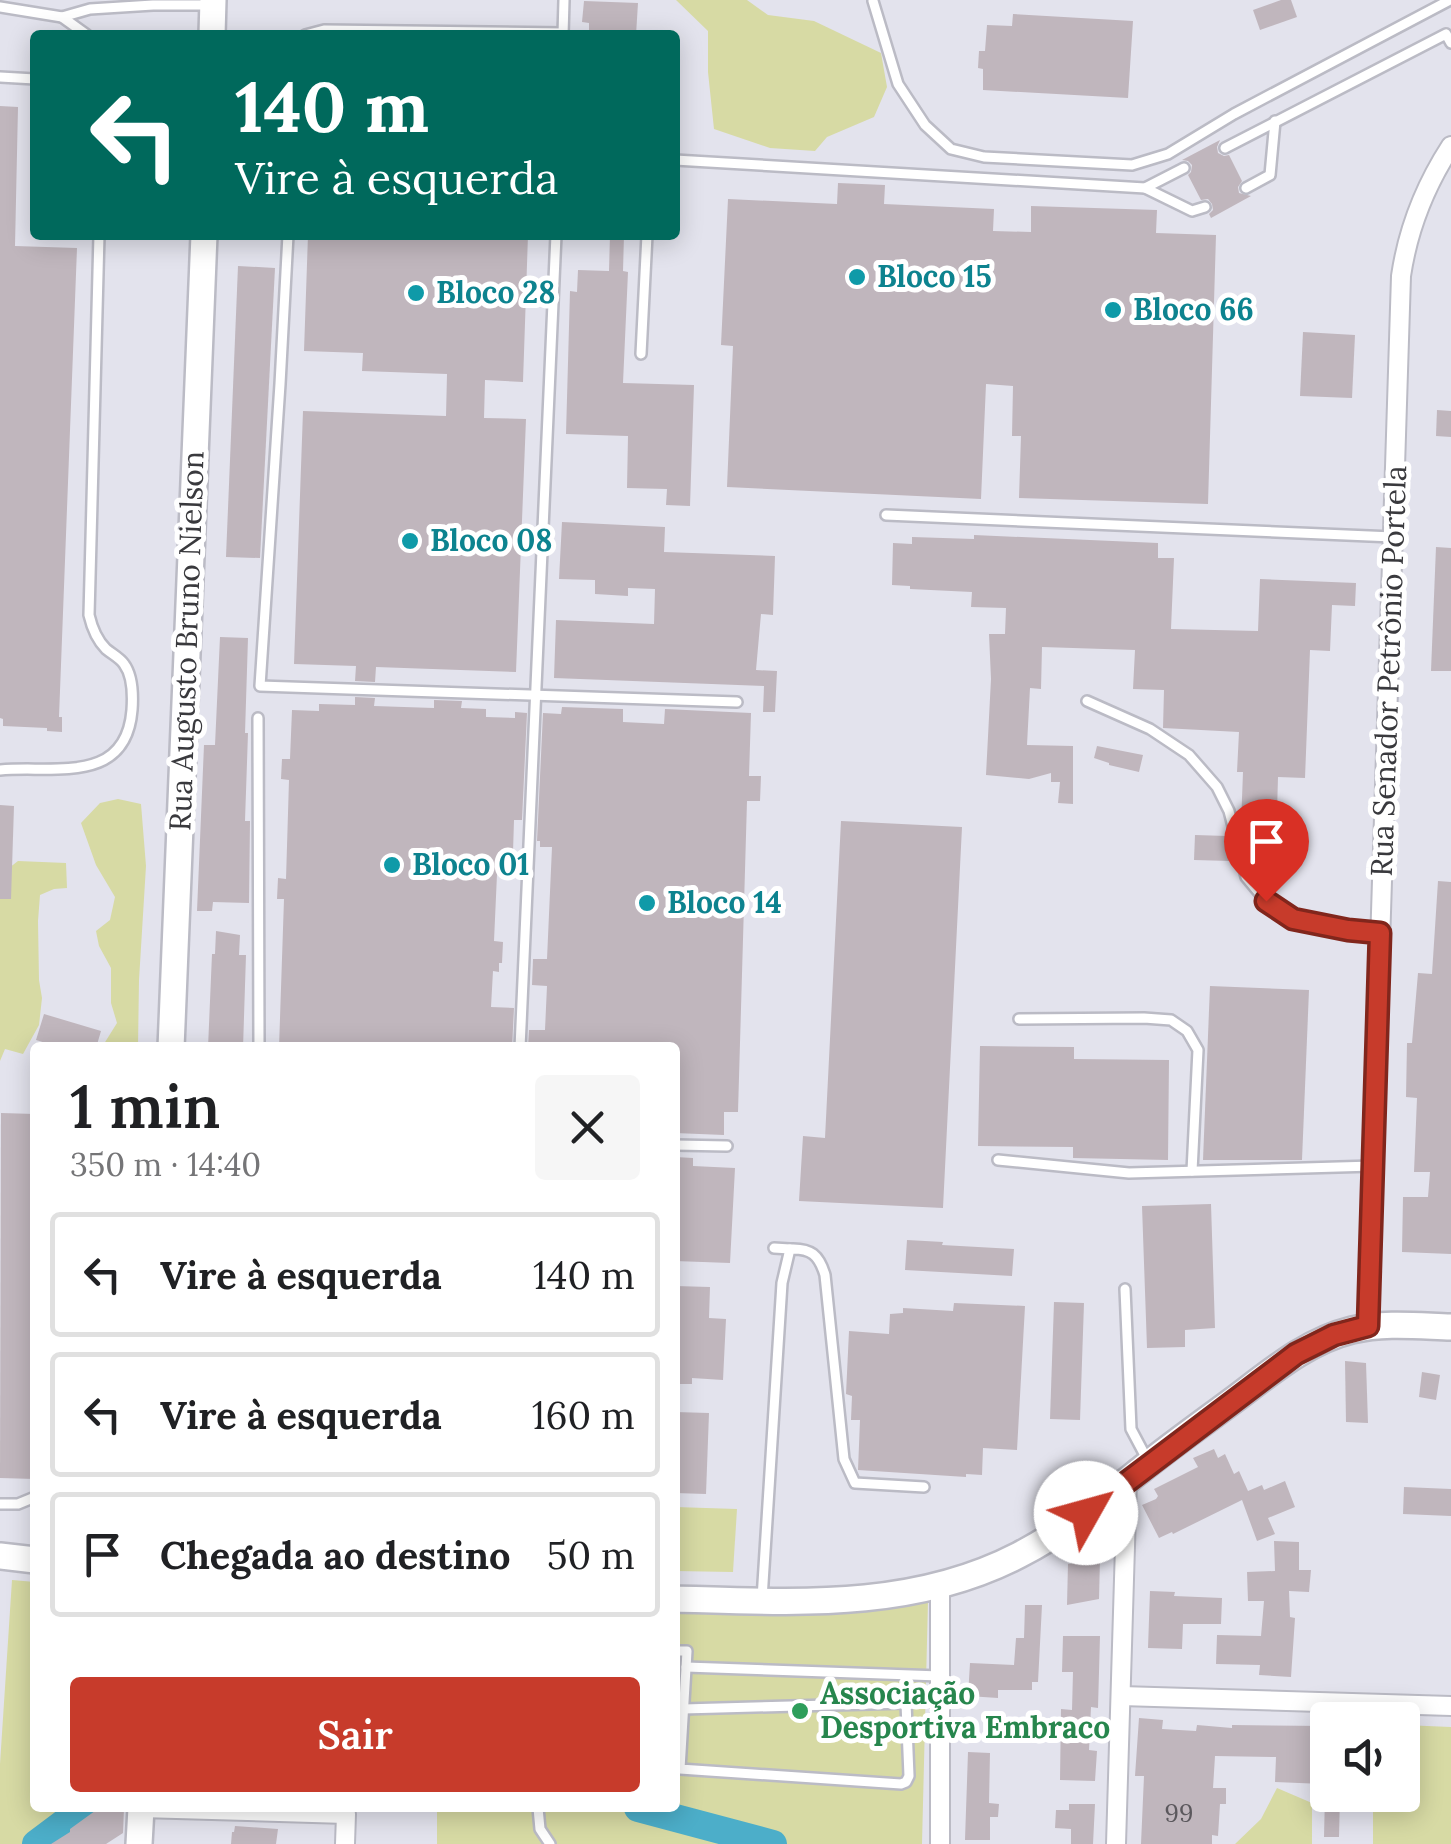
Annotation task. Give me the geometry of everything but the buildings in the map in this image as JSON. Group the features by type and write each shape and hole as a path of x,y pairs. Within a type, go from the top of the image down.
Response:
{"main road":[{"path":"212,30 213,3"},
{"name":"Rua Augusto Bruno Nielson","path":"170,1042 204,240"},
{"path":"680,1599 852,1601 940,1585 1018,1556 1066,1527 1296,1354 1334,1335 1368,1326 1451,1326"},
{"path":"0,1556 30,1559"},
{"path":"140,1844 141,1812"}],"street":[{"name":"Rua Senador Petrônio Portela","path":"1368,1326 1401,276 1422,198 1451,146"},
{"path":"1116,1844 1128,1480"},
{"path":"940,1585 940,1844"},
{"path":"1121,1696 1451,1706"},
{"path":"278,1812 346,1814 345,1844"}],"lane":[{"path":"563,30 564,0"},
{"path":"873,1 898,84 925,125 951,149 984,158 1132,164 1168,154 1234,114 1450,0"},
{"path":"62,17 90,9 154,2 213,3"},
{"path":"0,6 62,17 80,30"},
{"path":"1225,148 1449,36"},
{"path":"0,77 30,78"},
{"path":"1246,188 1270,174 1276,121"},
{"path":"680,160 1146,188 1192,211 1205,207"},
{"path":"1146,188 1184,168"},
{"path":"0,770 61,770 96,765 118,747 130,729 133,695 127,668 93,633 89,615 99,240"},
{"path":"288,240 260,686 737,702"},
{"path":"520,1042 556,240"},
{"path":"640,354 646,240"},
{"path":"886,515 1393,536"},
{"path":"1086,701 1150,729 1190,755 1217,787 1230,811 1246,877 1266,901 1293,919 1380,933"},
{"path":"258,718 259,1042"},
{"path":"1019,1019 1144,1018 1171,1020 1187,1031 1198,1050 1192,1171"},
{"path":"680,1144 727,1146"},
{"path":"998,1160 1129,1173 1373,1166"},
{"path":"774,1248 803,1248 815,1254 825,1274 844,1459 850,1476 855,1483 924,1487"},
{"path":"762,1602 782,1283 790,1249"},
{"path":"1125,1289 1131,1429 1149,1463"},
{"path":"0,1504 30,1499"},
{"path":"680,1651 687,1651 680,1739"},
{"path":"686,1668 940,1676"},
{"path":"683,1709 940,1699"},
{"path":"680,1769 901,1784 909,1776 906,1703"},
{"path":"538,1812 540,1829 550,1844"}],"green space":[{"path":"676,0 747,0 768,15 814,21 881,53 887,87 874,117 827,137 815,151 770,148 714,129 708,31"},
{"path":"118,799 141,804 146,866 138,1042 105,1042 117,1023 111,1003 111,968 96,931 110,920 115,897 96,865 81,823 100,803"},
{"path":"18,861 66,863 67,888 40,895 39,1025 23,1054 5,1049 0,1061 0,875"},
{"path":"680,1507 737,1509 733,1572 680,1571"},
{"path":"12,1580 30,1582 30,1812 93,1812 49,1844 0,1844 0,1764"},
{"name":"Associação Desportiva Embraco","path":"928,1601 922,1844 437,1844 437,1812 680,1812 680,1608 839,1614"},
{"path":"1420,1726 1451,1727 1451,1844 1373,1844 1373,1812 1420,1812"},
{"path":"1277,1788 1310,1802 1312,1844 1235,1844 1261,1819"}],"waterway":[{"path":"36,1844 79,1812"},
{"path":"653,1812 773,1844"}],"place":[{"name":"Bloco 15","path":"857,277"},
{"name":"Bloco 28","path":"416,293"},
{"name":"Bloco 66","path":"1113,310"},
{"name":"Bloco 08","path":"410,541"},
{"name":"Bloco 01","path":"392,865"},
{"name":"Bloco 14","path":"647,903"},
{"name":"Associação Desportiva Embraco","path":"800,1711"}],"route":[{"path":"1086,1513 1296,1354 1334,1335 1368,1326 1380,933 1293,919 1266,901"}]}
